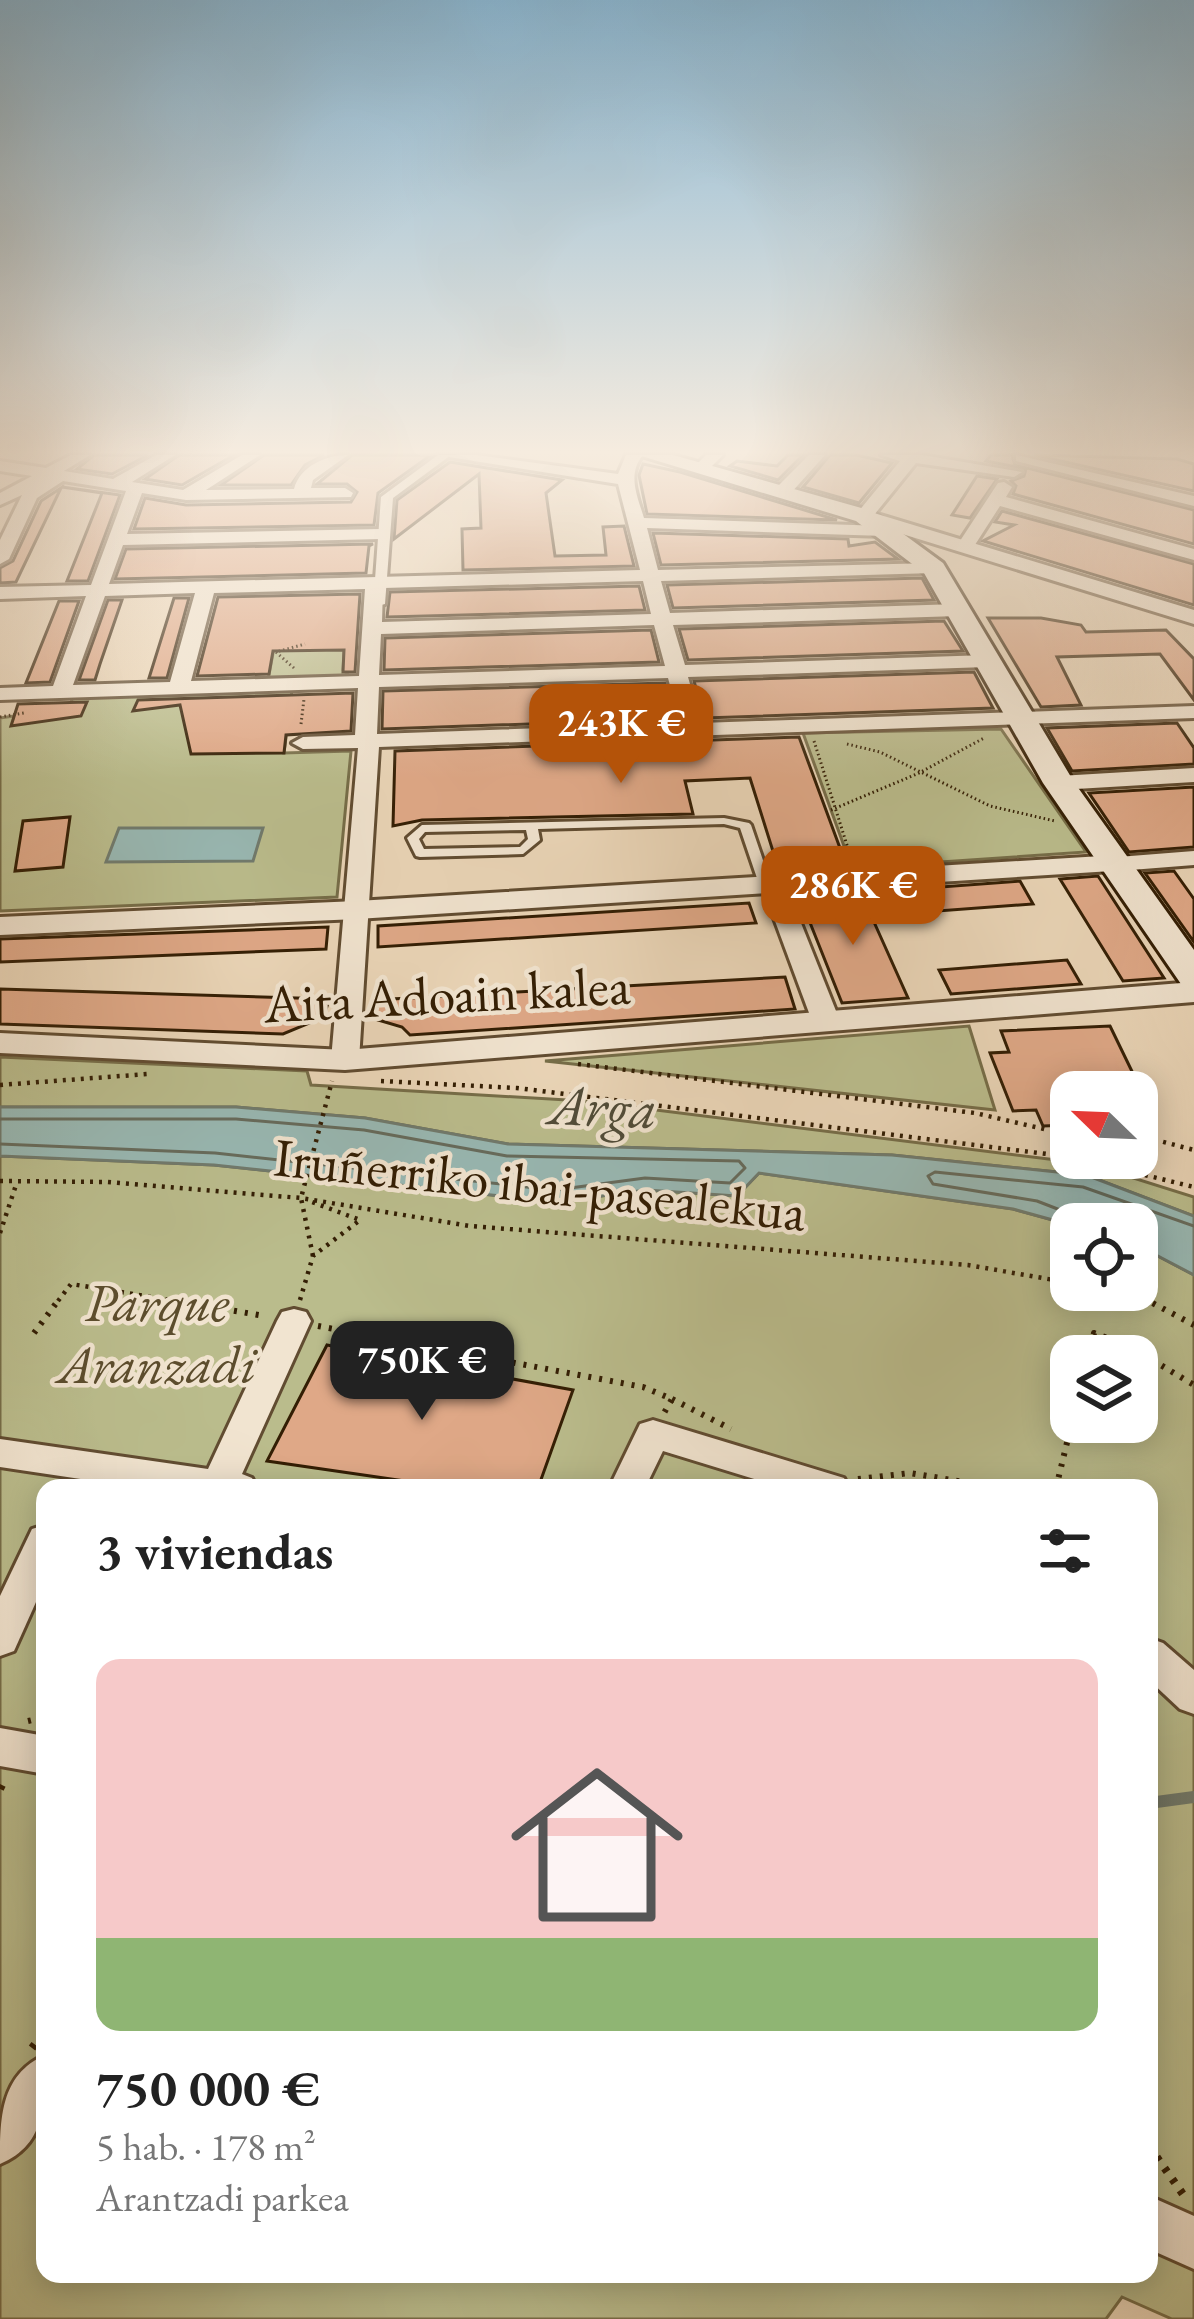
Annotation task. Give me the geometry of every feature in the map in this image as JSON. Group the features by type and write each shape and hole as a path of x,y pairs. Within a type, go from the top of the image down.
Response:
{"main road":[{"path":"927,563 987,661 1008,719 1118,864 1194,976"}],"street":[{"path":"61,691 107,563"},
{"path":"350,1075 379,563"},
{"path":"649,563 692,730"},
{"path":"0,593 934,568 953,563"},
{"path":"1016,563 1194,617"},
{"path":"371,682 377,584"},
{"path":"179,687 206,586"},
{"path":"376,628 958,610"},
{"path":"0,694 987,661"},
{"path":"304,743 692,730 806,731 1193,712"},
{"path":"1059,783 1194,775"},
{"path":"0,926 357,910 1194,858"},
{"path":"769,884 826,1021"},
{"name":"Aita Adoain kalea","path":"0,1043 350,1075 826,1021 1194,992"},
{"path":"232,1479 294,1321"},
{"path":"631,1479 652,1434 831,1479"},
{"path":"0,1453 74,1476 120,1479"},
{"path":"0,1640 36,1560"},
{"path":"1158,1663 1194,1696"},
{"path":"0,2139 36,2091"},
{"path":"1158,2226 1194,2243"}],"lane":[{"path":"531,826 531,848 524,850 420,853 412,838 422,830 531,826 736,820 746,825 769,884"}],"path":[{"path":"297,679 295,669 275,655 304,644"},
{"path":"304,743 299,741 305,688"},
{"path":"833,809 919,773 1001,729 1008,719"},
{"path":"806,731 880,752 990,806 1090,826"},
{"path":"806,731 857,878"},
{"path":"565,1063 975,1113 1050,1130"},
{"name":"Iruñerriko ibai-pasealekua","path":"350,1075 416,1072"},
{"path":"0,1084 150,1074"},
{"path":"294,1321 313,1256 301,1198 350,1075 517,1088 1050,1155"},
{"path":"1158,1141 1194,1150"},
{"path":"1158,1178 1194,1187"},
{"path":"0,1233 17,1180"},
{"name":"Iruñerriko ibai-pasealekua","path":"0,1181 106,1182 301,1198 470,1226 968,1265 1050,1279"},
{"path":"301,1198 360,1220 313,1256"},
{"path":"34,1333 71,1284 643,1387 745,1435"},
{"path":"1158,1306 1194,1325"},
{"path":"1158,1363 1194,1384"},
{"path":"652,1434 672,1399"},
{"path":"1058,1479 1067,1443"},
{"path":"857,1479 910,1473 946,1479"},
{"path":"1158,2159 1194,2210"}],"green space":[{"path":"277,632 344,650 343,670 352,678 268,680"},
{"path":"292,690 284,753 351,751 337,897 0,911 0,718 69,708 73,697"},
{"path":"1001,729 1086,852 852,868 803,733"},
{"path":"969,1026 995,1110 545,1061"},
{"path":"0,1057 307,1071 311,1085 584,1101 1050,1159 1050,1171 892,1155 508,1144 365,1118 236,1107 0,1107"},
{"name":"Parque Aranzadi","path":"0,1156 214,1165 556,1202 646,1190 737,1196 759,1173 1013,1209 1050,1219 1050,1311 1158,1311 1158,1256 1194,1275 1194,2319 1172,2319 1122,2297 1106,2319 0,2319"},
{"path":"1097,1179 1137,1179 1194,1197 1194,1216"}],"water":[{"path":"119,828 263,828 253,861 106,862"},
{"path":"0,1107 236,1107 365,1118 508,1144 892,1155 1050,1171 1050,1179 1097,1179 1194,1216 1194,1275 1158,1256 1158,1203 1050,1203 1050,1219 1013,1209 759,1173 737,1196 646,1190 556,1202 214,1165 0,1156"}],"building":[{"path":"25,563 16,582 0,583 0,568"},
{"path":"74,563 95,563 88,581 67,581"},
{"path":"121,563 367,563 366,573 115,579"},
{"path":"463,563 634,566 463,570"},
{"path":"1056,563 1194,564 1194,605"},
{"path":"922,578 934,600 673,608 667,585"},
{"path":"639,586 645,610 387,617 390,592"},
{"path":"360,594 355,672 343,672 344,650 273,651 269,674 197,676 218,597"},
{"path":"174,598 189,598 167,678 149,678"},
{"path":"108,600 122,600 95,680 79,680"},
{"path":"59,601 79,601 50,682 26,683"},
{"path":"988,618 1041,618 1081,625 1086,632 1166,630 1194,659 1194,700 1160,654 1057,657 1081,705 1041,707"},
{"path":"944,621 963,651 688,660 679,629"},
{"path":"651,630 659,662 384,670 385,638"},
{"path":"974,672 993,708 704,718 694,681"},
{"path":"665,683 674,719 382,729 383,691"},
{"path":"353,693 351,731 286,735 284,753 191,754 180,705 133,711 138,700"},
{"path":"87,702 81,716 11,726 18,704"},
{"path":"1177,723 1194,748 1194,764 1072,771 1047,728"},
{"path":"799,737 847,867 789,870 787,864 777,864 750,778 685,781 693,814 422,820 393,826 395,751"},
{"path":"1194,787 1194,847 1129,852 1089,793"},
{"path":"70,817 63,867 15,871 23,821"},
{"path":"1174,871 1194,899 1194,942 1145,873"},
{"path":"1098,876 1164,978 1123,981 1060,879"},
{"path":"1020,881 1033,904 911,913 900,890"},
{"path":"861,893 908,998 842,1003 799,895"},
{"path":"749,903 756,923 378,947 378,926"},
{"path":"328,927 326,949 0,962 0,939"},
{"path":"1067,960 1081,984 951,994 939,970"},
{"path":"785,977 795,1009 410,1035 402,1027 375,1019 374,1000"},
{"path":"0,989 329,999 324,1017 283,1034 0,1024"},
{"path":"1110,1026 1132,1071 1050,1071 1050,1126 1043,1126 1036,1110 1013,1111 990,1053 1009,1052 1001,1031"},
{"path":"327,1345 573,1390 541,1479 391,1479 267,1461"}],"waterway":[{"path":"1158,1802 1194,1797"}],"water label":[{"name":"Arga","path":"603,1106"}]}
